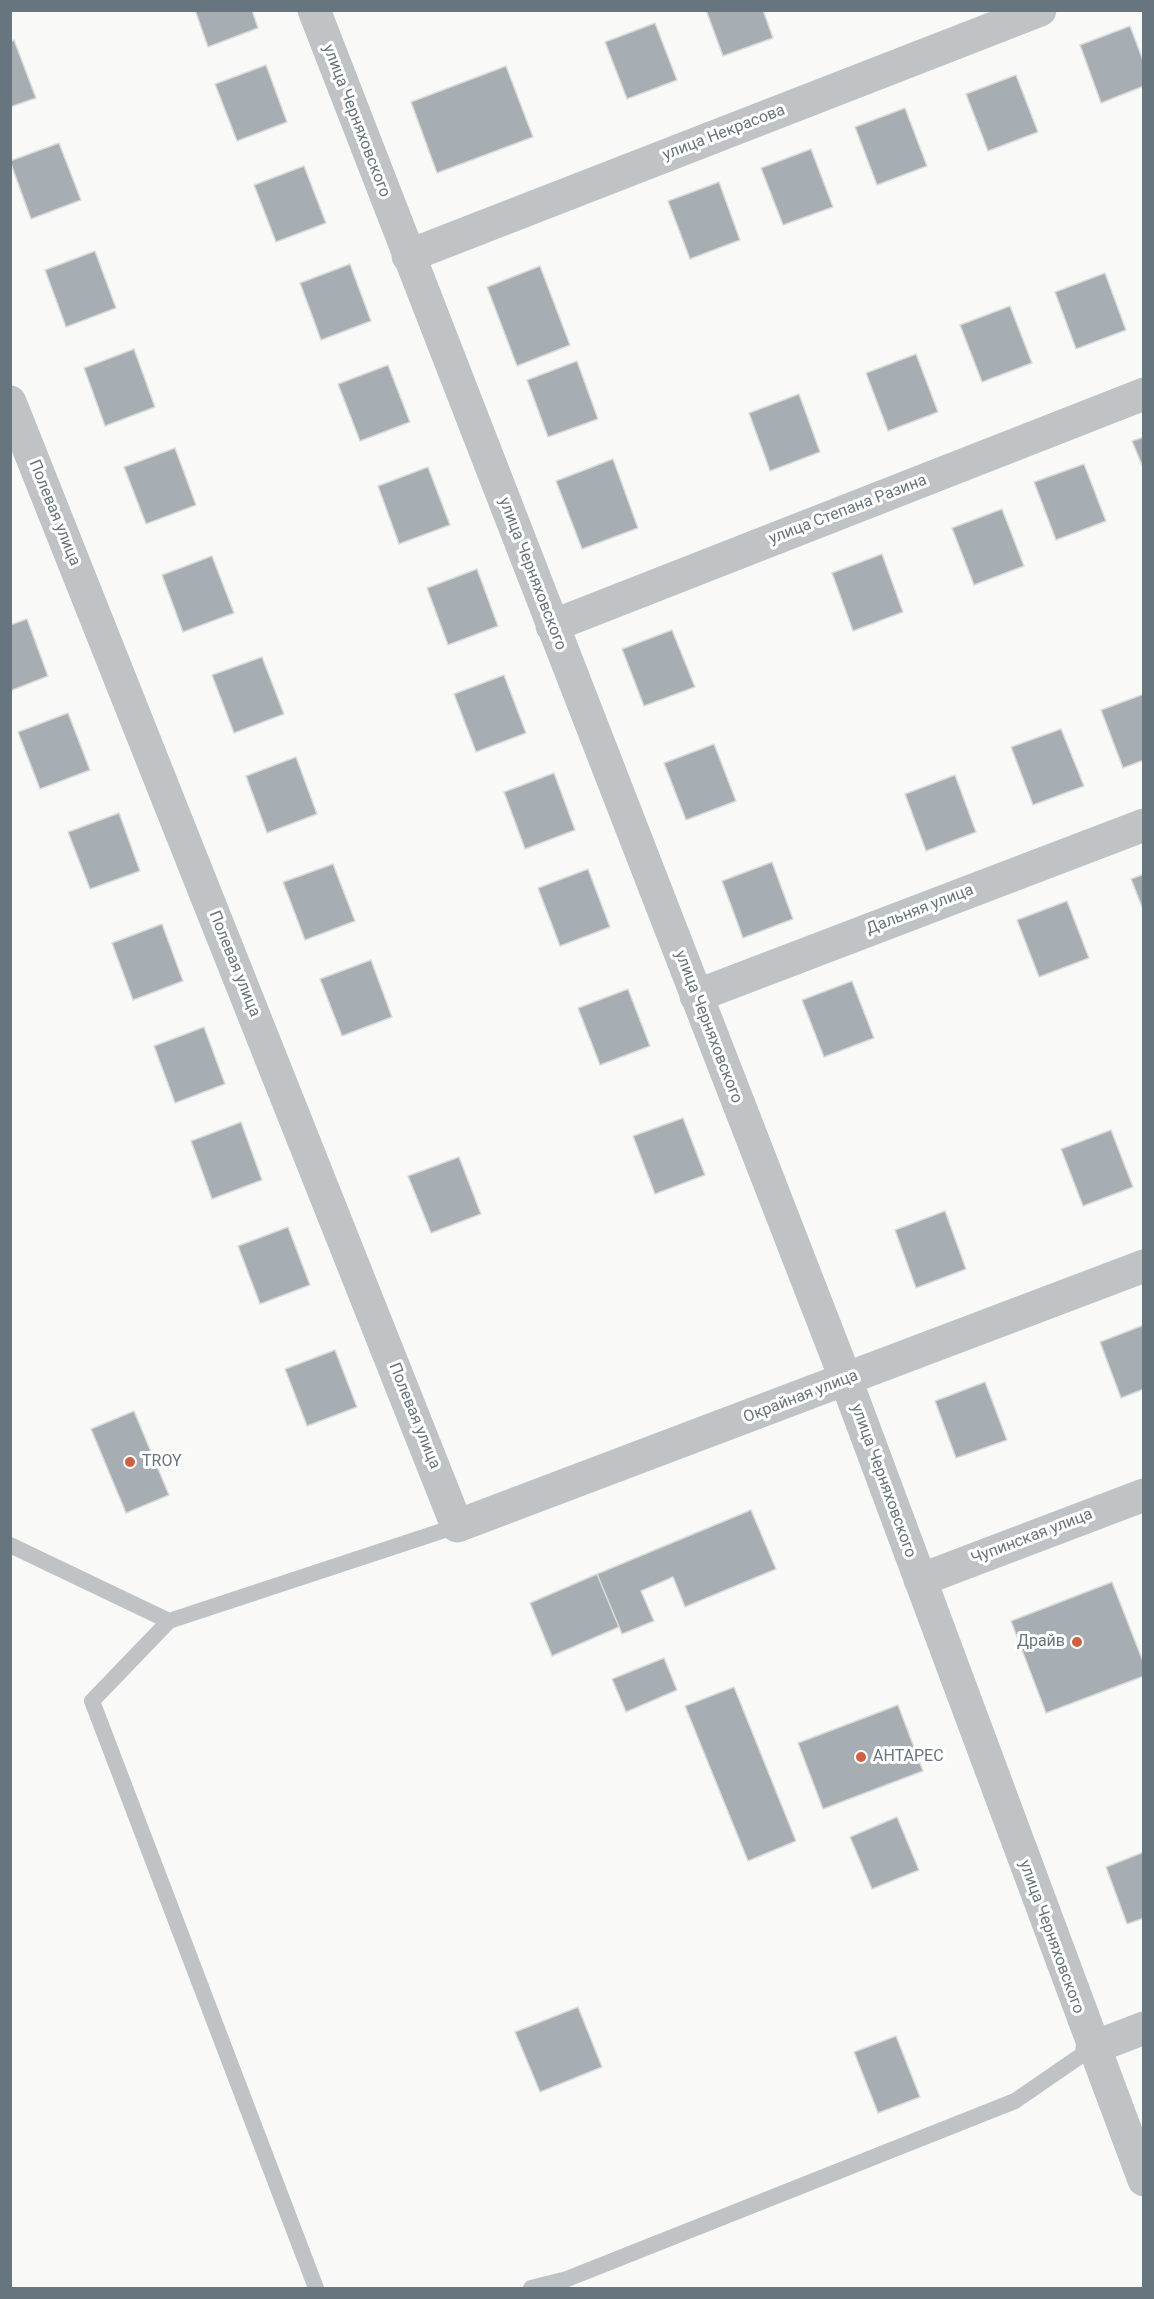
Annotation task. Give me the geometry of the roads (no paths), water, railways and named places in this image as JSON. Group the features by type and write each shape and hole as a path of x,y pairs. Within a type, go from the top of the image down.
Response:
{"street":[{"name":"улица Черняховского","path":"314,10 846,1380 1092,2048 1143,2180"},
{"name":"улица Некрасова","path":"408,256 1040,10"},
{"name":"улица Степана Разина","path":"552,626 1143,394"},
{"name":"Полевая улица","path":"10,402 458,1526"},
{"name":"Дальняя улица","path":"696,996 1143,825"},
{"name":"Окрайная улица","path":"458,1526 1143,1266"},
{"name":"Чупинская улица","path":"920,1580 1143,1495"},
{"path":"1092,2048 1143,2028"}],"lane":[{"path":"316,2289 92,1701 169,1621 458,1526"},
{"path":"10,1545 169,1621"},
{"path":"531,2289 567,2279 1015,2101 1092,2048"}],"place":[{"name":"TROY","path":"130,1462"},
{"name":"Драйв","path":"1077,1642"},
{"name":"АНТАРЕС","path":"861,1757"}]}
